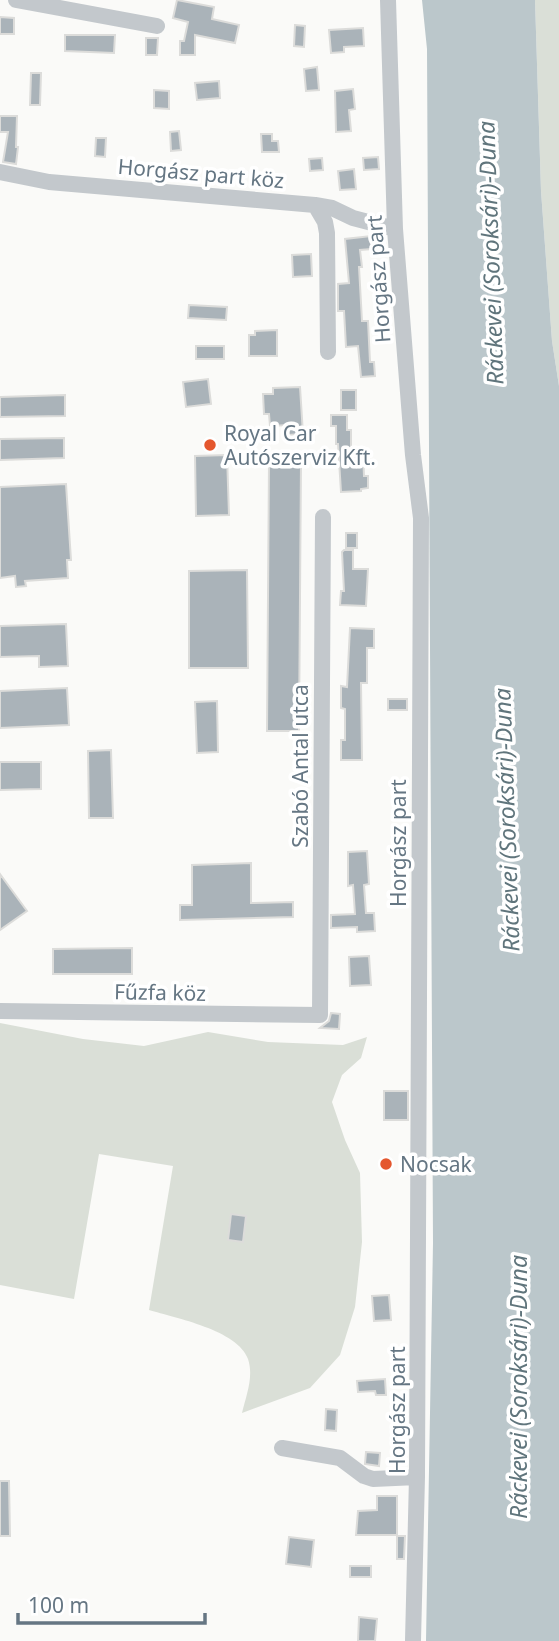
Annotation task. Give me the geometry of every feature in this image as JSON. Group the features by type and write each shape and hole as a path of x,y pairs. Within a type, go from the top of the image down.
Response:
{"street":[{"path":"16,0 157,26"},
{"name":"Horgász part","path":"388,0 395,229 413,455 421,518 417,1477 413,1641"},
{"name":"Horgász part köz","path":"0,172 49,182 315,205 395,229"},
{"path":"315,205 325,222 327,233 328,352"},
{"name":"Szabó Antal utca","path":"320,1015 323,517"},
{"name":"Fűzfa köz","path":"0,1011 320,1015"},
{"path":"282,1448 340,1458 373,1479 417,1477"}],"shaded area":[{"path":"535,0 559,0 559,386 552,341 541,191"},
{"path":"0,1023 83,1039 144,1046 208,1032 268,1042 343,1045 367,1037 361,1058 342,1075 332,1102 360,1173 362,1242 355,1307 340,1355 310,1388 242,1413 249,1386 250,1366 242,1349 219,1333 149,1310 173,1166 99,1154 74,1299 0,1285"}],"water":[{"name":"Ráckevei (Soroksári)-Duna","path":"422,0 535,0 541,191 552,341 559,386 559,1641 426,1641 433,1243 427,49"}],"building":[{"path":"177,0 214,7 212,19 239,25 235,43 195,35 195,55 180,55 180,41 184,41 188,22 173,18"},
{"path":"0,17 14,18 14,34 0,34"},
{"path":"295,25 305,26 304,47 294,46"},
{"path":"363,28 364,46 344,47 344,52 331,53 329,30"},
{"path":"65,35 115,35 114,53 65,51"},
{"path":"146,38 158,38 157,55 146,55"},
{"path":"317,67 319,90 306,91 304,69"},
{"path":"31,73 41,73 40,105 30,105"},
{"path":"219,81 220,98 197,100 195,83"},
{"path":"353,89 355,109 349,110 351,131 336,132 335,91"},
{"path":"154,90 169,91 169,109 154,108"},
{"path":"0,116 17,116 16,164 3,162 8,132 0,132"},
{"path":"179,131 181,150 171,151 170,132"},
{"path":"261,134 272,134 272,141 278,141 279,152 262,152"},
{"path":"96,138 106,138 105,157 95,156"},
{"path":"378,157 379,169 364,170 363,158"},
{"path":"322,158 323,170 310,171 309,159"},
{"path":"354,169 356,189 340,190 338,171"},
{"path":"371,236 372,249 360,250 362,267 359,267 362,321 368,321 370,362 374,362 375,376 361,377 358,346 346,347 344,311 338,311 338,284 349,283 345,239"},
{"path":"311,254 312,276 293,277 292,255"},
{"path":"189,305 227,307 226,320 188,318"},
{"path":"277,330 277,356 249,356 249,335 255,335 255,331"},
{"path":"196,346 224,346 224,359 196,359"},
{"path":"208,379 211,404 186,407 183,382"},
{"path":"300,387 303,434 288,435 288,425 270,426 269,414 264,414 263,394 273,394 273,388"},
{"path":"341,390 356,390 356,410 341,410"},
{"path":"65,395 65,416 0,417 0,397"},
{"path":"331,415 347,415 347,430 351,430 351,452 363,452 364,476 368,476 368,488 341,492 336,426 331,426"},
{"path":"64,438 64,458 0,460 0,439"},
{"path":"227,455 229,515 196,516 195,456"},
{"path":"269,462 301,462 299,731 267,731"},
{"path":"66,484 71,560 67,560 68,578 25,581 26,586 16,587 15,576 0,578 0,487"},
{"path":"346,533 357,533 357,548 346,548"},
{"path":"344,550 353,550 353,569 368,569 366,606 340,605 341,591 344,591"},
{"path":"247,570 248,668 189,668 189,571"},
{"path":"66,624 68,666 39,667 39,656 0,657 0,626"},
{"path":"350,628 374,629 374,648 367,648 367,683 361,683 362,760 341,760 341,740 345,740 345,709 341,708 341,686 347,687"},
{"path":"67,688 69,725 0,728 0,691"},
{"path":"388,699 407,699 407,710 388,710"},
{"path":"217,701 218,752 197,753 195,702"},
{"path":"111,750 113,818 89,818 88,751"},
{"path":"0,762 41,762 41,789 0,790"},
{"path":"367,851 369,884 364,885 366,913 374,913 375,931 357,932 357,927 331,928 331,915 355,914 353,885 348,886 348,852"},
{"path":"251,863 251,903 293,902 293,917 180,920 180,905 192,905 192,865"},
{"path":"0,874 27,911 0,930"},
{"path":"132,948 132,974 53,974 53,949"},
{"path":"369,956 371,985 350,986 349,957"},
{"path":"331,1013 340,1014 339,1029 320,1028 329,1021"},
{"path":"384,1091 408,1091 408,1120 384,1120"},
{"path":"231,1214 246,1216 243,1242 228,1240"},
{"path":"389,1295 391,1320 374,1321 372,1296"},
{"path":"385,1379 386,1395 376,1395 375,1391 358,1392 357,1381"},
{"path":"326,1409 337,1410 336,1431 325,1430"},
{"path":"366,1452 380,1453 379,1466 365,1464"},
{"path":"0,1481 9,1481 10,1536 0,1536"},
{"path":"377,1496 397,1496 397,1535 356,1535 358,1511 377,1510"},
{"path":"397,1536 405,1536 404,1559 397,1559"},
{"path":"289,1537 314,1540 311,1567 286,1564"},
{"path":"350,1566 371,1566 371,1577 350,1577"},
{"path":"359,1617 377,1619 375,1641 358,1641"}],"place":[{"name":"Royal Car Autószerviz Kft.","path":"210,445"},
{"name":"Nocsak","path":"386,1164"}]}
